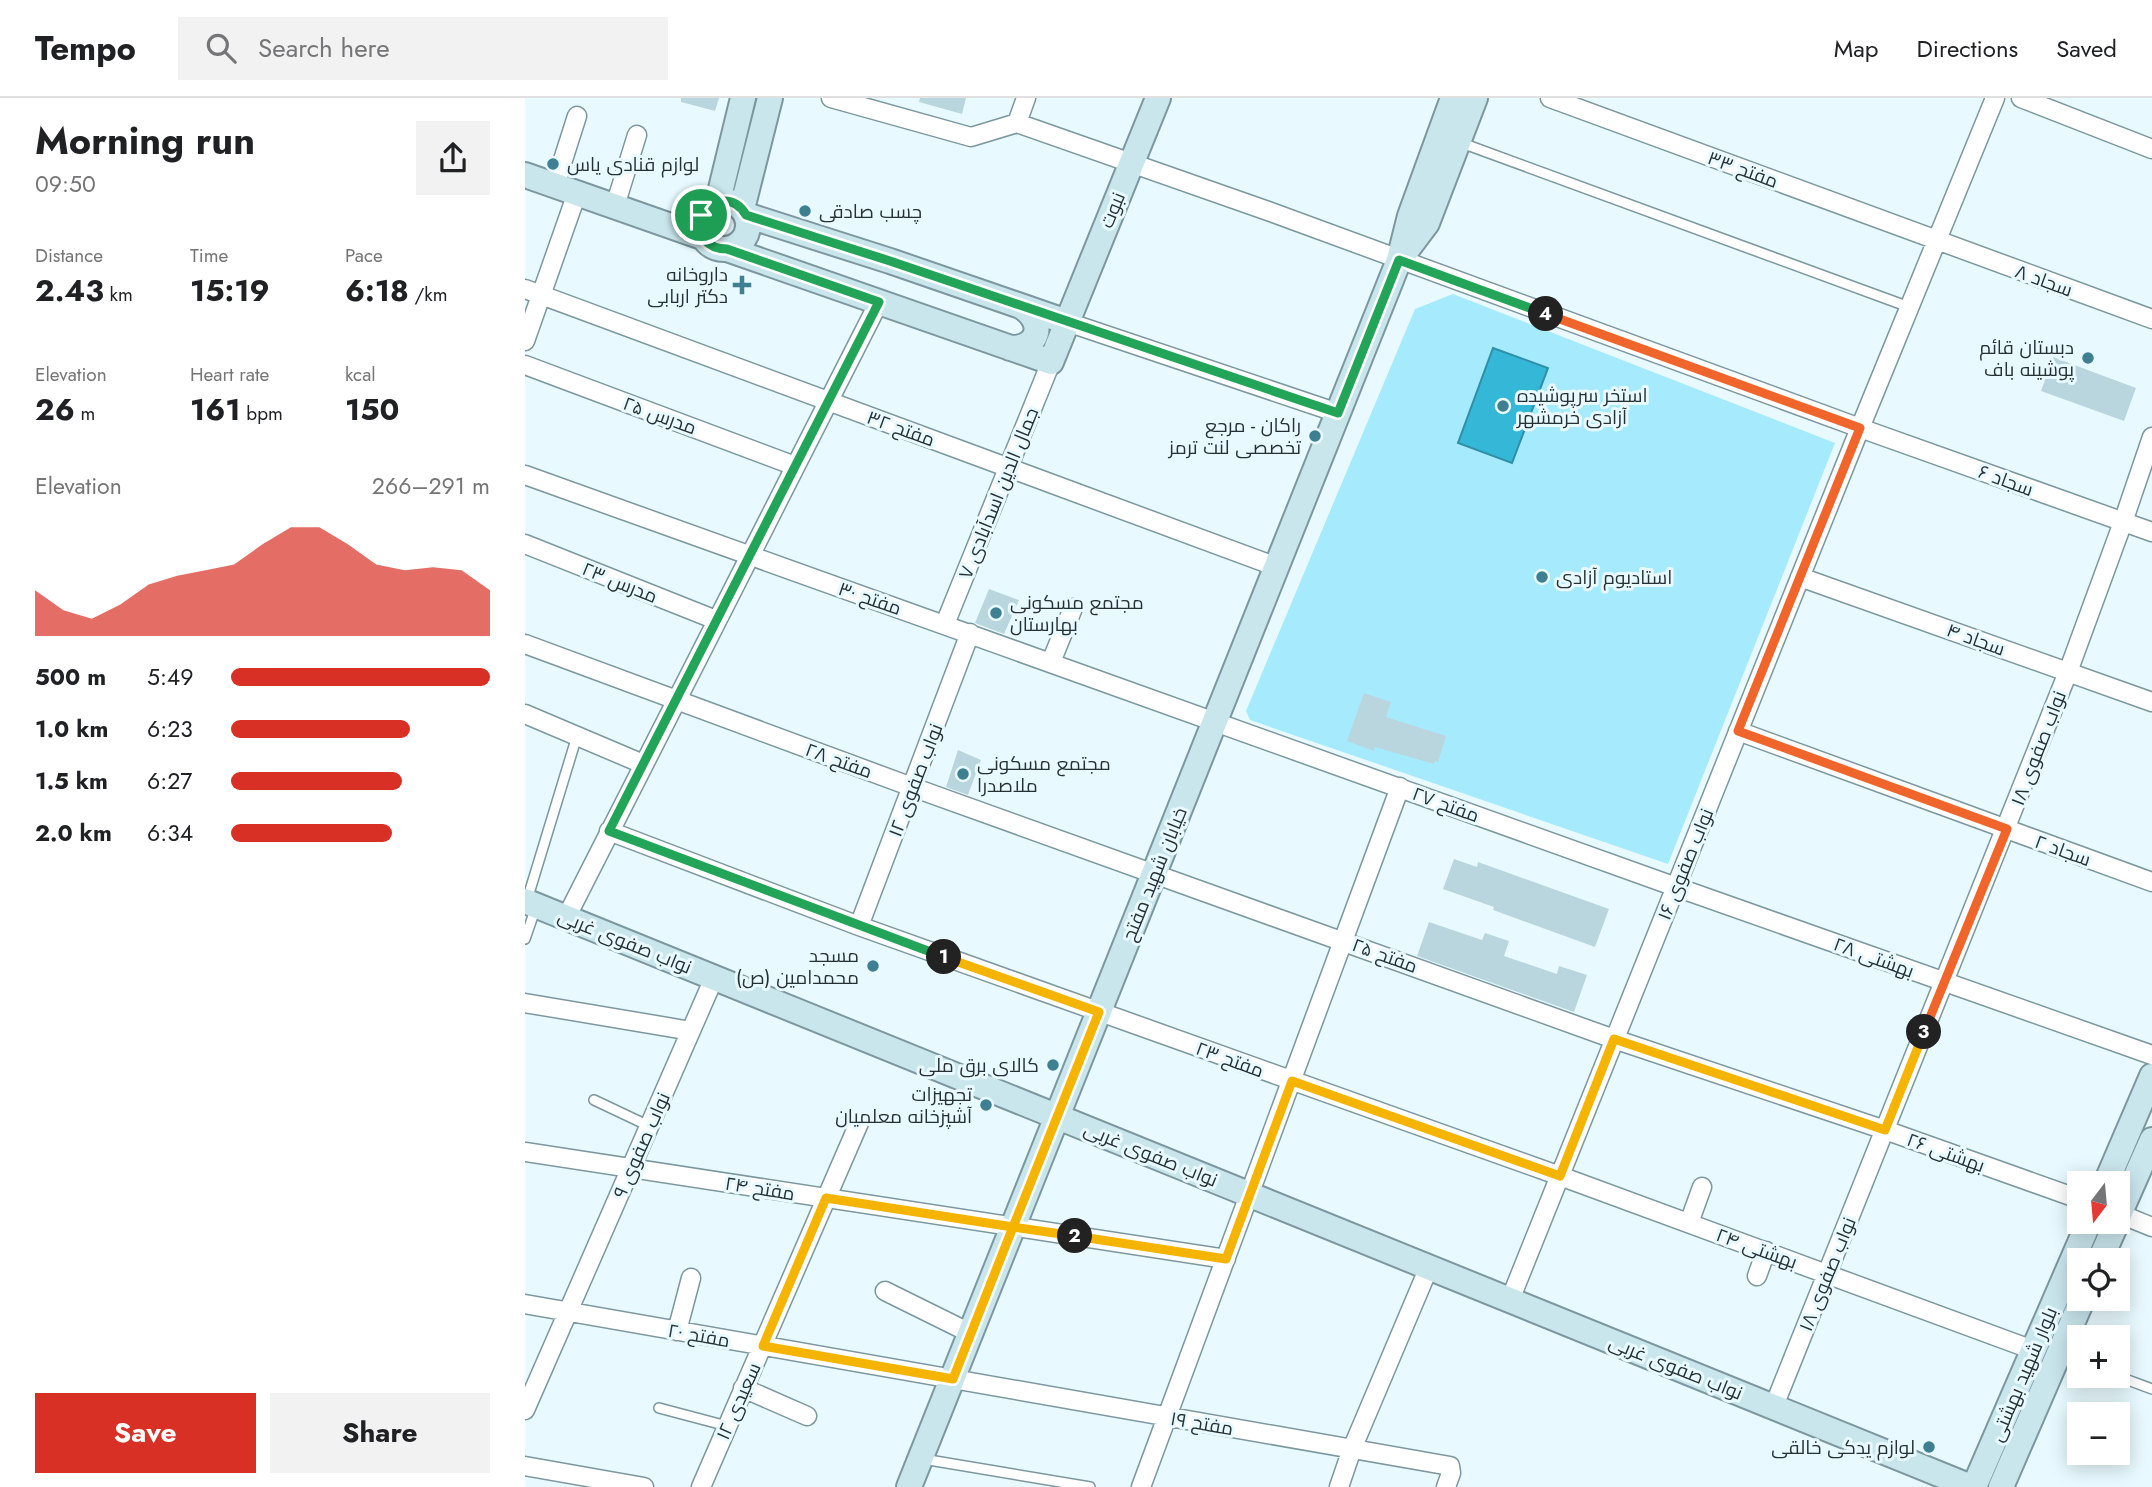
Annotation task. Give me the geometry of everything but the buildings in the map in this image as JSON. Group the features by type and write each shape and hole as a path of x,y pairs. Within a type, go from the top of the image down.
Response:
{"street":[{"path":"702,237 699,223 711,205 743,98"},
{"path":"727,249 734,247 745,237 748,222 744,212 770,98"},
{"path":"831,98 971,136 1017,123 1026,98"},
{"name":"نبوت","path":"1051,362 1158,98"},
{"name":"خیابان شهید مفتح","path":"909,1487 1399,260 1411,216 1454,98"},
{"name":"خیابان شهید مفتح","path":"1399,260 1427,223 1475,98"},
{"name":"مفتح ۳۳","path":"1550,98 1937,241"},
{"name":"نواب صفوی ۱۶","path":"1510,1300 1860,428 1996,98"},
{"path":"2021,98 2152,149"},
{"path":"525,341 533,292 566,189 577,116"},
{"name":"سجاد ۶","path":"1017,123 1268,211 2152,532"},
{"path":"615,206 637,135"},
{"path":"525,175 702,237 713,247 727,249 1051,362"},
{"path":"615,206 668,217 691,216 711,205 731,202 744,212 785,227 1338,413"},
{"path":"767,263 764,250 767,240 773,232 785,227"},
{"name":"سجاد ۸","path":"1937,241 2152,319"},
{"name":"مفتح ۳۲","path":"533,292 1277,567"},
{"path":"566,918 879,302"},
{"path":"1010,348 1029,344 1036,334 1035,321 1022,307"},
{"name":"جمال الدین اسدآبادی ۷","path":"945,624 1051,362"},
{"name":"مدرس ۲۵","path":"525,365 795,466"},
{"name":"نواب صفوی ۱۸","path":"1774,1406 2007,829 2068,672 2152,437"},
{"name":"مفتح ۳۰","path":"525,475 1216,720"},
{"name":"مدرس ۲۳","path":"525,544 716,620"},
{"name":"سجاد ۴","path":"1800,577 2152,702"},
{"path":"1051,662 1073,608"},
{"name":"نواب صفوی ۱۲","path":"859,926 970,633"},
{"name":"مفتح ۲۸","path":"525,644 912,787 1155,873"},
{"path":"525,714 643,764"},
{"name":"مفتح ۲۷","path":"1216,720 1675,887"},
{"name":"سجاد ۲","path":"1738,731 2152,882"},
{"path":"1142,1487 1400,787"},
{"name":"مفتح ۲۳","path":"609,831 859,926 1560,1176"},
{"name":"مفتح ۲۵","path":"1155,873 1614,1039"},
{"name":"بهشتی ۲۸","path":"1675,887 2152,1055"},
{"name":"نواب صفوی غربی","path":"529,902 1972,1487"},
{"name":"نواب صفوی ۹","path":"525,1410 714,978"},
{"path":"525,1003 691,1031"},
{"name":"بهشتی ۲۶","path":"1614,1039 2067,1195"},
{"path":"2111,1171 2152,1076"},
{"name":"سعیدی ۱۲","path":"701,1487 859,1123"},
{"path":"2130,1190 2152,1140"},
{"name":"مفتح ۲۴","path":"525,1153 1226,1259"},
{"name":"بهشتی ۲۴","path":"1560,1176 2033,1350"},
{"path":"1689,1223 1702,1187"},
{"path":"2130,1221 2152,1227"},
{"name":"بلوار شهید بهشتی","path":"1972,1487 2084,1234"},
{"path":"1757,1276 1766,1251"},
{"path":"1339,1487 1352,1449 1429,1268"},
{"path":"677,1331 691,1278"},
{"path":"885,1292 972,1334"},
{"name":"مفتح ۲۰","path":"525,1304 953,1379"},
{"name":"بلوار شهید بهشتی","path":"2001,1487 2067,1361"},
{"name":"مفتح ۱۹","path":"953,1379 1450,1466 1451,1473 1446,1487"},
{"path":"743,1388 807,1416"},
{"path":"525,1466 645,1487"}],"lane":[{"path":"1457,141 1909,307"},
{"path":"525,939 529,902 577,736"},
{"path":"594,1100 649,1126"},
{"path":"2130,1381 2152,1389"},
{"path":"659,1408 727,1426"},
{"path":"921,1459 1090,1487"}],"shaded area":[{"name":"استادیوم آزادی","path":"1453,294 1835,443 1668,864 1250,720 1246,711 1415,309"},
{"name":"استخر سرپوشیده آزادی خرمشهر","path":"1493,348 1548,368 1512,463 1458,443"}],"place":[{"name":"لوازم قنادی یاس","path":"553,164"},
{"name":"چسب صادقی","path":"805,211"},
{"name":"داروخانه دکتر اربابی","path":"742,285"},
{"name":"دبستان قائم پوشینه باف","path":"2088,358"},
{"name":"استخر سرپوشیده آزادی خرمشهر","path":"1503,406"},
{"name":"راکان - مرجع تخصصی لنت ترمز","path":"1315,436"},
{"name":"استادیوم آزادی","path":"1542,577"},
{"name":"مجتمع مسکونی بهارستان","path":"996,613"},
{"name":"مجتمع مسکونی ملاصدرا","path":"963,774"},
{"name":"مسجد محمدامین (ص)","path":"873,966"},
{"name":"کالای برق ملی","path":"1053,1065"},
{"name":"تجهيزات آشپزخانه معلمیان","path":"986,1105"},
{"name":"لوازم یدکی خالقی","path":"1929,1447"}],"route":[{"path":"701,215 699,230 706,243 713,247 727,249 879,302 609,831 859,926 1099,1012 1013,1227 826,1198 763,1346 953,1379 1013,1227 1226,1259 1292,1081 1560,1176 1614,1039 1885,1130 2007,829 1738,731 1860,428 1399,260 1338,413 746,215 731,202 717,201 701,215"}]}
